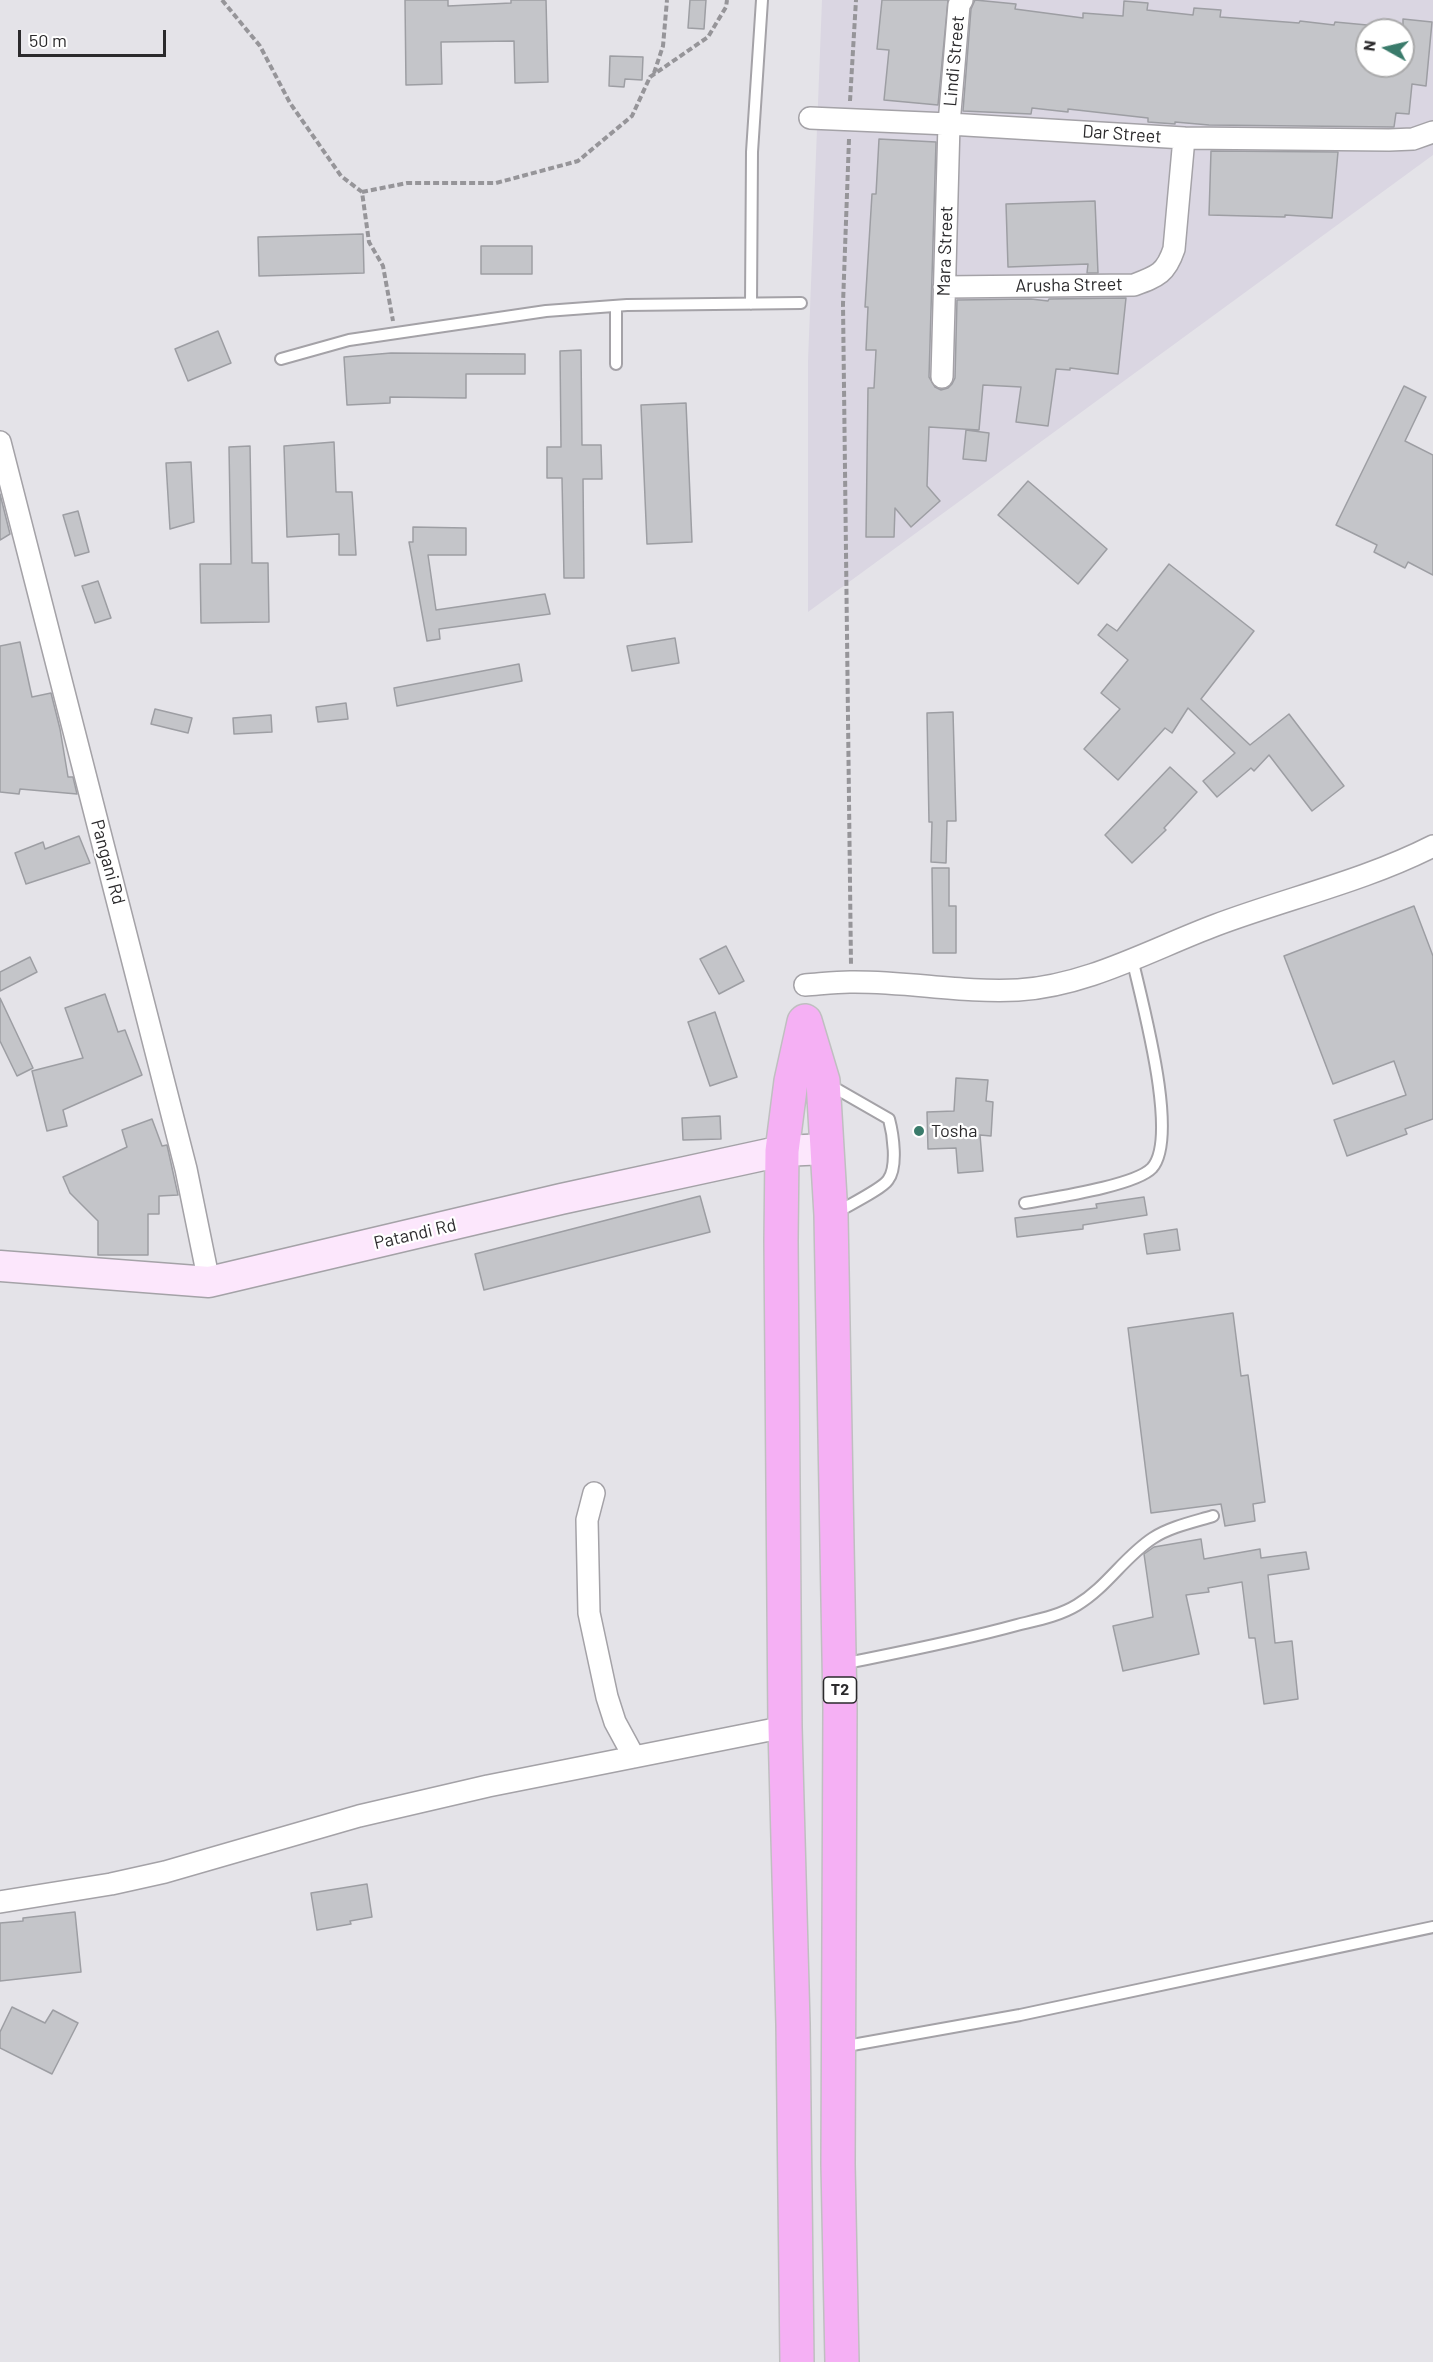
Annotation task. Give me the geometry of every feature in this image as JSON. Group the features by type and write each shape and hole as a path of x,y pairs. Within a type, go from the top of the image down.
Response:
{"highway":[{"name":"T2","path":"797,2362 793,2024 785,1726 782,1150 791,1080 805,1021 823,1081 831,1215 839,1665 837,2035 842,2362"},
{"path":"793,2024 837,2035"},
{"path":"794,2169 838,2164"}],"street":[{"name":"Lindi Street","path":"949,124 959,5 962,0"},
{"name":"Dar Street","path":"810,118 1184,138 1389,140 1413,139 1433,132"},
{"name":"Mara Street","path":"942,377 949,124"},
{"name":"Arusha Street","path":"944,287 1134,285 1161,274 1169,264 1174,249 1184,138"},
{"name":"Pangani Rd","path":"0,442 186,1169 209,1282"},
{"path":"805,985 851,982 1019,990 1071,980 1102,971 1217,924 1325,889 1411,857 1433,846"},
{"name":"Patandi Rd","path":"0,1266 209,1282 561,1199 782,1150 827,1149"},
{"path":"594,1493 587,1520 589,1613 612,1714 634,1757"},
{"path":"0,1902 144,1876 359,1816 488,1786 785,1726"}],"lane":[{"path":"752,303 752,152 762,0"},
{"path":"281,359 349,340 546,311 616,306 801,303"},
{"path":"616,306 616,364"},
{"path":"1025,1203 1100,1189 1139,1176 1151,1168 1158,1156 1163,1123 1157,1073 1132,958"},
{"path":"823,1081 889,1119 893,1134 892,1171 887,1182 831,1215"},
{"path":"839,1665 975,1637 1054,1615 1076,1606 1097,1591 1153,1538 1168,1530 1213,1516"},
{"path":"837,2035 1020,2015 1433,1927"}],"path":[{"path":"222,0 260,46 290,103 341,176 362,192 369,242 383,266 395,333"},
{"path":"362,192 407,183 496,183 578,161 632,116 653,74 663,46 667,0"},
{"path":"653,74 708,37 726,8 727,0"},
{"path":"851,982 843,304 849,120 856,0"}],"shaded area":[{"path":"822,0 1433,0 1433,155 808,612 808,361"}],"building":[{"path":"405,0 448,0 448,6 511,3 511,0 546,0 548,82 515,83 514,41 441,42 442,84 406,85"},
{"path":"690,0 706,0 704,29 688,28"},
{"path":"882,0 948,0 938,105 884,100 889,50 877,49"},
{"path":"975,0 1016,4 1015,9 1083,18 1083,13 1123,16 1124,1 1148,3 1147,10 1193,15 1194,8 1221,10 1220,17 1334,25 1335,22 1355,24 1355,78 1415,78 1415,20 1432,22 1426,86 1412,84 1409,114 1396,113 1394,127 1209,125 1175,122 1175,124 1148,122 1148,118 1068,109 1068,112 1032,108 1031,114 963,111 971,9"},
{"path":"610,56 643,57 642,80 625,79 624,87 609,86"},
{"path":"879,139 936,142 929,377 935,387 941,390 948,388 955,378 957,300 1031,299 1048,301 1049,299 1126,298 1118,374 1070,368 1070,370 1056,369 1048,426 1016,422 1021,387 983,385 979,430 929,427 927,486 940,501 911,527 895,508 894,537 866,537 868,388 874,388 876,350 866,350 868,307 865,307 872,194 876,194"},
{"path":"1211,151 1338,152 1332,218 1285,215 1285,217 1209,215"},
{"path":"1095,201 1098,273 1087,273 1088,264 1008,267 1006,204"},
{"path":"363,234 364,273 259,276 258,237"},
{"path":"481,246 532,246 532,274 481,274"},
{"path":"218,331 231,363 188,381 175,349"},
{"path":"581,350 582,445 601,445 602,479 583,479 584,578 564,578 562,478 547,478 547,447 561,447 560,351"},
{"path":"391,353 525,354 525,374 466,374 466,398 390,397 390,403 347,405 344,357"},
{"path":"1404,386 1426,397 1405,441 1433,455 1433,575 1408,562 1405,568 1374,552 1377,545 1336,525"},
{"path":"686,403 692,542 647,544 641,405"},
{"path":"966,430 989,433 986,461 963,459"},
{"path":"334,442 336,492 352,492 356,555 339,555 339,534 287,537 284,446"},
{"path":"250,446 252,563 268,563 269,622 201,623 200,564 231,564 229,447"},
{"path":"191,462 194,522 170,529 166,463"},
{"path":"1028,481 1107,549 1078,584 998,515"},
{"path":"0,494 10,534 0,540"},
{"path":"78,511 89,552 75,556 63,515"},
{"path":"413,527 466,528 466,555 428,555 436,610 545,594 550,614 439,629 440,639 427,641 409,542 413,542"},
{"path":"1169,564 1254,631 1201,699 1250,745 1289,714 1344,786 1312,811 1269,755 1254,771 1251,768 1217,797 1203,781 1235,753 1188,708 1172,733 1165,728 1118,780 1084,749 1120,709 1101,693 1128,660 1098,635 1107,624 1117,631"},
{"path":"98,581 111,618 95,623 82,586"},
{"path":"675,638 679,663 632,671 627,646"},
{"path":"20,642 32,697 51,693 68,777 73,777 77,794 20,789 19,794 0,792 0,646"},
{"path":"519,664 522,681 397,706 394,688"},
{"path":"346,703 348,719 318,722 316,707"},
{"path":"155,709 192,718 188,733 151,724"},
{"path":"953,712 956,821 947,821 946,863 931,862 932,822 929,822 927,713"},
{"path":"271,715 272,732 234,734 233,718"},
{"path":"1170,767 1197,792 1164,828 1166,830 1132,863 1105,835"},
{"path":"79,836 90,863 26,884 15,853 43,842 45,849"},
{"path":"932,868 949,868 949,906 956,906 956,953 933,953"},
{"path":"1414,906 1433,956 1433,1119 1405,1129 1407,1134 1347,1156 1334,1120 1406,1095 1394,1061 1333,1084 1284,956"},
{"path":"726,946 744,981 719,994 700,959"},
{"path":"30,957 37,972 0,991 0,972"},
{"path":"105,994 118,1032 125,1030 142,1075 63,1110 67,1126 47,1131 32,1071 83,1058 65,1008"},
{"path":"0,998 33,1068 17,1076 0,1041"},
{"path":"715,1012 737,1077 710,1086 688,1022"},
{"path":"956,1078 988,1080 986,1101 993,1102 991,1136 980,1135 983,1171 958,1173 956,1148 928,1149 927,1112 954,1111"},
{"path":"720,1116 721,1139 683,1140 682,1118"},
{"path":"152,1119 162,1146 167,1145 178,1195 159,1196 159,1214 148,1214 148,1255 98,1255 98,1221 70,1193 63,1177 127,1147 122,1130"},
{"path":"700,1196 710,1232 484,1290 475,1254"},
{"path":"1144,1197 1147,1215 1083,1225 1083,1229 1017,1237 1015,1218 1097,1208 1096,1204"},
{"path":"1177,1229 1180,1250 1147,1254 1144,1234"},
{"path":"1233,1313 1241,1376 1248,1375 1265,1502 1253,1504 1255,1521 1225,1526 1221,1504 1151,1513 1128,1328"},
{"path":"1201,1539 1204,1559 1260,1549 1261,1558 1306,1552 1309,1569 1268,1575 1275,1643 1292,1641 1298,1699 1264,1704 1255,1638 1249,1638 1242,1582 1208,1588 1209,1592 1186,1595 1199,1654 1123,1671 1113,1626 1153,1617 1144,1554 1154,1547"},
{"path":"367,1884 372,1917 350,1921 351,1924 317,1930 311,1893"},
{"path":"75,1912 81,1972 0,1981 0,1923"},
{"path":"12,2007 45,2023 53,2010 78,2023 52,2074 0,2048 0,2032"}],"place":[{"name":"Tosha","path":"919,1131"}]}
